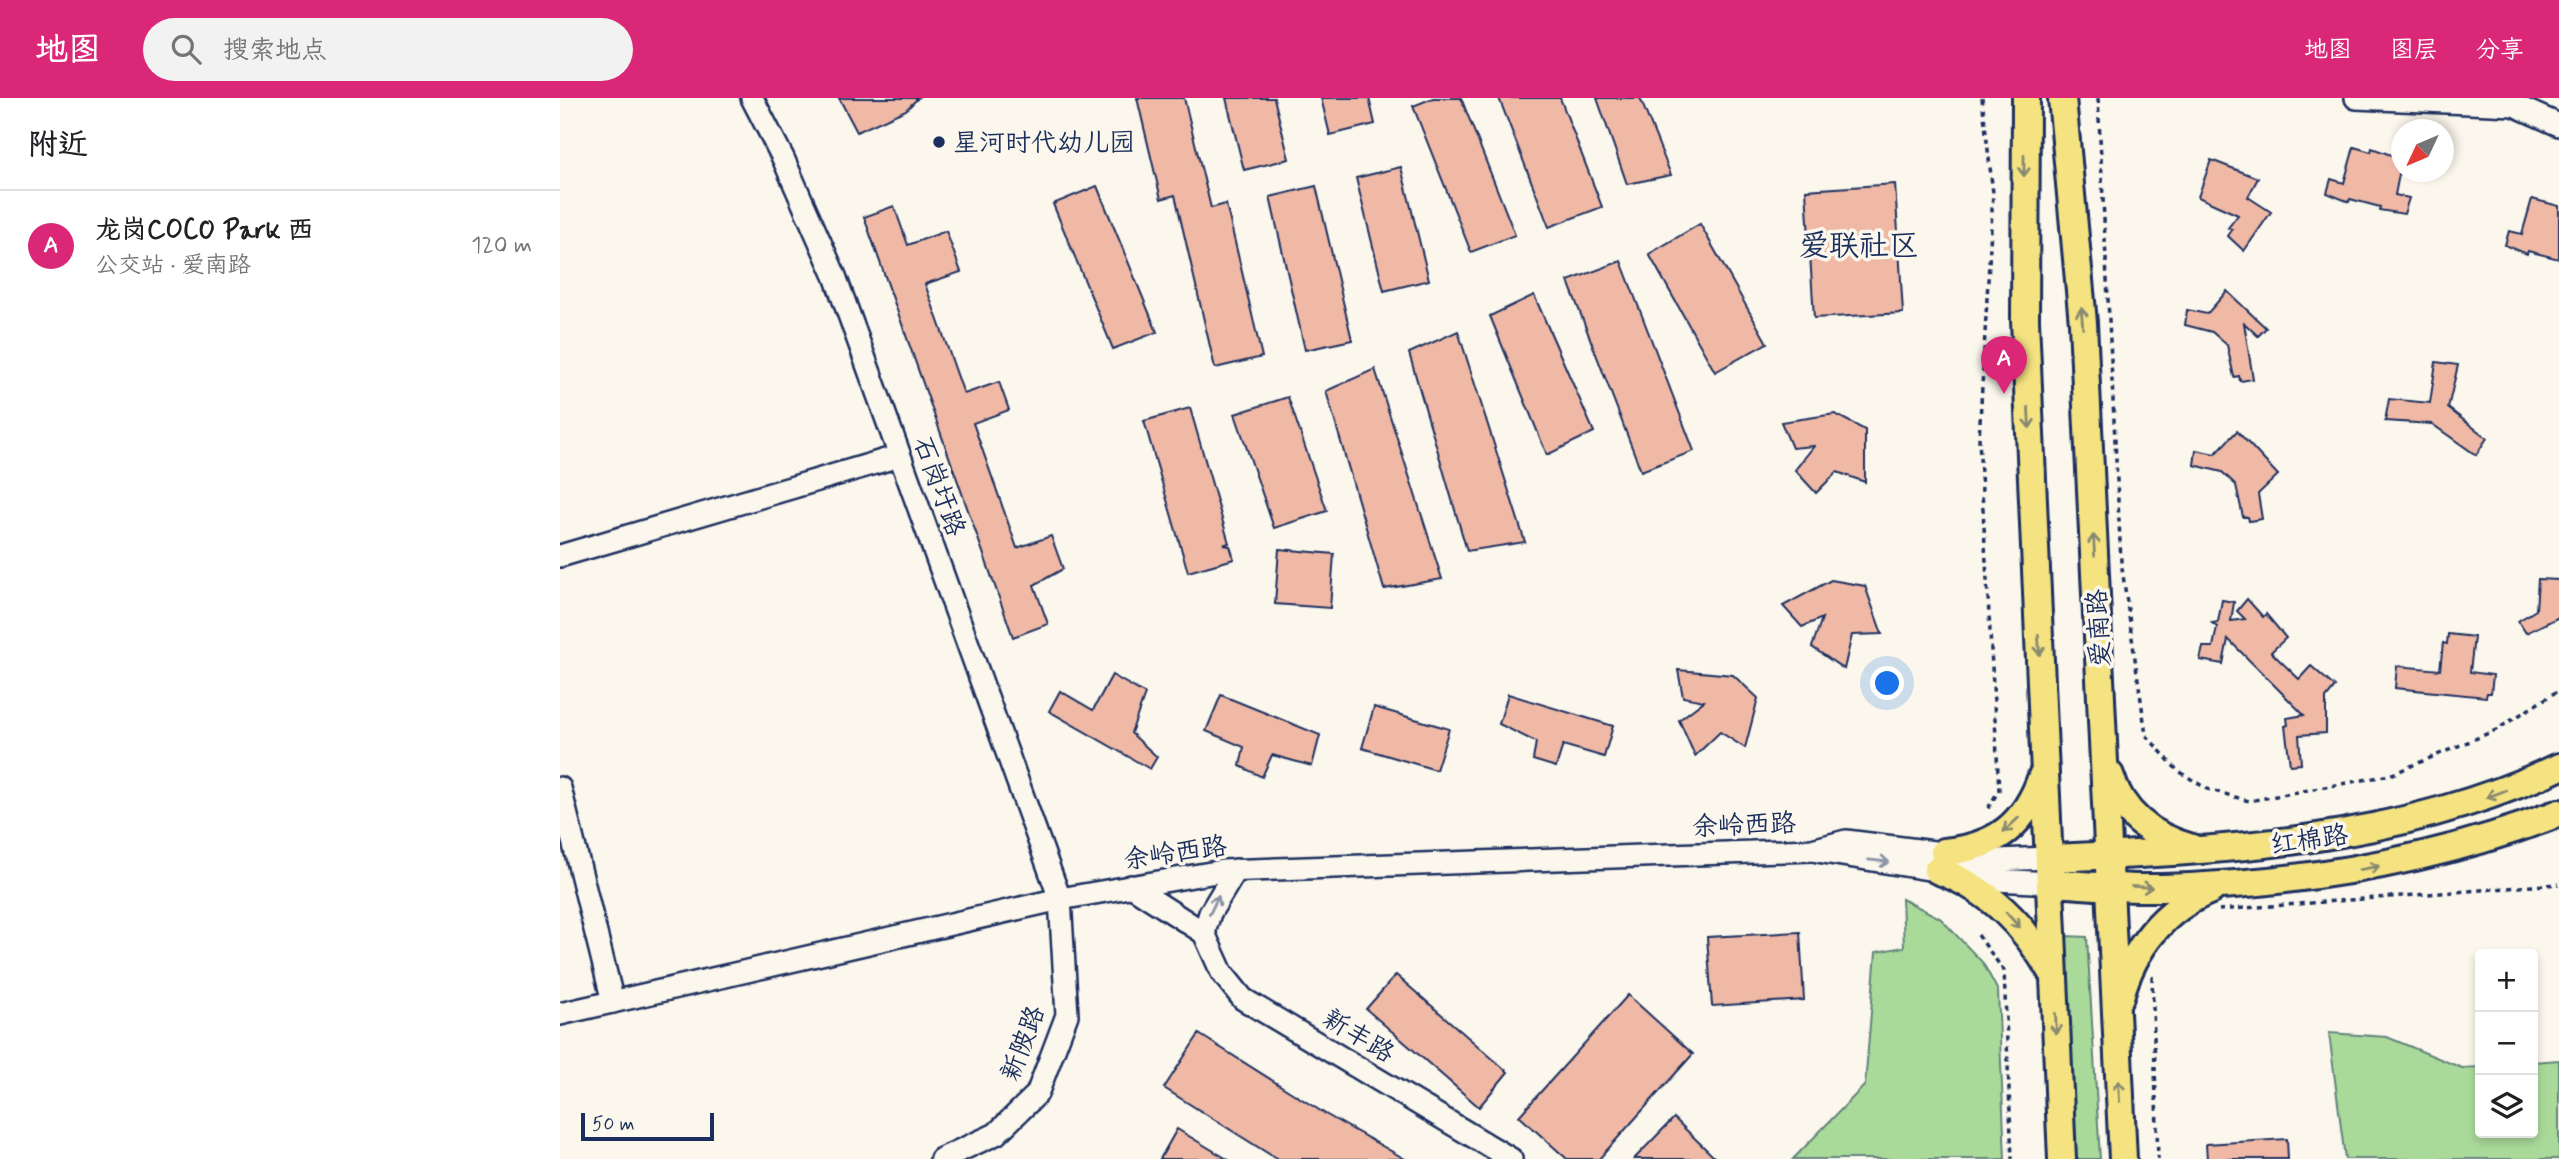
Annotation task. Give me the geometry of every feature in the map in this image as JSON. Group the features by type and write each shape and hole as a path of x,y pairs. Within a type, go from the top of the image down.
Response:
{"main road":[{"path":"2023,98 2025,320 2062,1159"},
{"name":"爱南路","path":"2062,98 2083,323 2123,1159"},
{"path":"2103,746 2120,801 2136,820 2175,844 2204,852"},
{"path":"1940,861 1990,843 2008,829 2036,794 2044,767"},
{"name":"红棉路","path":"2049,871 2109,856 2204,852 2327,837 2399,824 2474,803 2559,767"},
{"name":"红棉路","path":"2049,871 2110,886 2159,888 2337,874 2458,848 2559,813"},
{"path":"1940,861 2007,912 2038,950 2054,976"},
{"path":"2116,1012 2125,977 2151,932 2194,897 2223,884"}],"street":[{"name":"石岗圩路","path":"752,98 783,158 835,276 1060,899"},
{"path":"2356,98 2516,102 2559,125"},
{"path":"560,556 899,456"},
{"path":"560,788 613,1002"},
{"name":"余岭西路","path":"560,1014 1060,899 1236,870 1812,850 1940,861 1996,880 2049,871"},
{"path":"1131,886 1204,933 1210,913 1236,870"},
{"name":"新陂路","path":"941,1159 996,1133 1037,1094 1067,1015 1060,899"},
{"name":"新丰路","path":"1204,933 1222,973 1243,999 1511,1159"}],"path":[{"path":"1982,98 1993,193 1979,439 1999,790 1987,810"},
{"path":"2098,98 2121,561 2146,735 2177,770 2197,783 2207,789 2249,801 2390,775 2496,730 2559,690"},
{"path":"2214,910 2559,884"},
{"path":"1978,935 2004,971 2012,1159"},
{"path":"2152,964 2158,1159"}],"green space":[{"path":"1902,899 1940,918 1983,963 1998,991 2005,1159 1793,1159 1865,1085 1876,952 1904,947"},
{"path":"2065,936 2087,937 2100,1159 2076,1159"},
{"path":"2329,1033 2387,1037 2462,1068 2475,1067 2475,1138 2538,1138 2538,1062 2559,1060 2559,1159 2345,1159"}],"building":[{"path":"839,98 918,98 906,110 857,132"},
{"path":"1137,98 1184,98 1211,208 1226,204 1262,357 1215,368 1175,195 1161,199"},
{"path":"1226,98 1274,98 1289,159 1244,170"},
{"path":"1321,98 1369,98 1375,124 1330,135"},
{"path":"1433,98 1461,98 1515,235 1471,252 1413,106"},
{"path":"1499,98 1560,98 1602,207 1549,227"},
{"path":"1597,98 1640,98 1671,175 1627,184"},
{"path":"2354,147 2371,152 2372,148 2391,155 2391,182 2398,182 2395,195 2409,198 2404,214 2379,210 2380,207 2350,199 2349,202 2327,193 2331,179 2344,183"},
{"path":"2211,160 2258,178 2248,197 2271,212 2244,251 2228,236 2232,230 2228,228 2238,215 2198,197"},
{"path":"1401,167 1429,280 1384,291 1356,178"},
{"path":"1895,184 1903,313 1814,318 1806,190"},
{"path":"1097,186 1157,332 1113,349 1053,204"},
{"path":"1316,186 1352,340 1305,350 1270,197"},
{"path":"2532,199 2559,206 2559,259 2528,251 2527,254 2505,245 2509,231 2522,234"},
{"path":"894,206 908,245 946,231 961,272 925,284 964,394 999,382 1009,410 973,423 1017,548 1051,536 1063,569 1034,585 1048,624 1013,637 864,217"},
{"path":"1700,224 1767,343 1715,372 1649,254"},
{"path":"1621,261 1694,451 1641,471 1568,281"},
{"path":"2227,291 2266,328 2258,336 2244,323 2253,379 2240,381 2239,376 2234,377 2227,345 2212,332 2185,325 2187,310 2207,314"},
{"path":"1534,295 1594,432 1547,455 1490,316"},
{"path":"1458,331 1525,542 1467,551 1409,353"},
{"path":"2436,362 2458,365 2448,408 2487,438 2476,455 2432,424 2385,421 2389,399 2430,403"},
{"path":"1375,369 1442,579 1384,589 1326,391"},
{"path":"1288,397 1327,511 1274,528 1235,414"},
{"path":"1190,408 1229,543 1223,545 1230,546 1234,559 1188,572 1144,421"},
{"path":"1835,414 1865,430 1865,482 1837,472 1816,493 1795,470 1814,446 1792,448 1781,422"},
{"path":"2237,431 2278,475 2258,494 2262,519 2249,521 2248,517 2243,517 2236,485 2222,472 2194,465 2196,450 2215,454"},
{"path":"1279,549 1334,554 1330,608 1275,604"},
{"path":"2538,579 2559,580 2559,617 2526,633 2518,621 2536,610"},
{"path":"1831,580 1865,586 1882,634 1852,635 1844,669 1812,647 1822,618 1802,627 1783,606"},
{"path":"2247,599 2263,617 2266,614 2286,638 2271,652 2299,679 2311,666 2335,687 2326,698 2326,733 2299,735 2301,764 2290,765 2285,726 2288,725 2287,718 2304,715 2228,639 2223,664 2200,660 2203,647 2213,647 2217,627 2212,623 2218,622 2222,600 2234,602 2231,621 2245,619 2237,611"},
{"path":"2448,634 2474,637 2470,672 2493,675 2491,693 2487,693 2486,697 2395,688 2397,666 2440,670 2443,643 2447,644"},
{"path":"1678,670 1733,675 1758,698 1745,748 1720,732 1695,756 1679,720 1704,701 1683,697"},
{"path":"1112,675 1145,694 1131,733 1157,757 1150,769 1049,711 1060,691 1093,710"},
{"path":"1508,694 1613,726 1604,757 1563,745 1556,767 1533,760 1536,742 1499,724"},
{"path":"1221,695 1320,735 1312,766 1272,755 1262,777 1240,766 1244,747 1206,731"},
{"path":"1374,707 1449,729 1436,770 1362,748"},
{"path":"1800,932 1804,1000 1712,1006 1707,937"},
{"path":"1396,975 1508,1072 1479,1107 1366,1009"},
{"path":"1628,995 1693,1054 1599,1159 1567,1159 1519,1116"},
{"path":"1199,1034 1327,1115 1405,1159 1277,1159 1164,1088"},
{"path":"1674,1118 1716,1159 1634,1159"},
{"path":"1177,1129 1227,1159 1160,1159"},
{"path":"2287,1139 2288,1159 2207,1159 2206,1144"}],"place":[{"name":"星河时代幼儿园","path":"939,142"},
{"name":"龙岗COCO Park 西","path":"2004,394"}],"district":[{"name":"爱联社区","path":"1859,245"}]}
